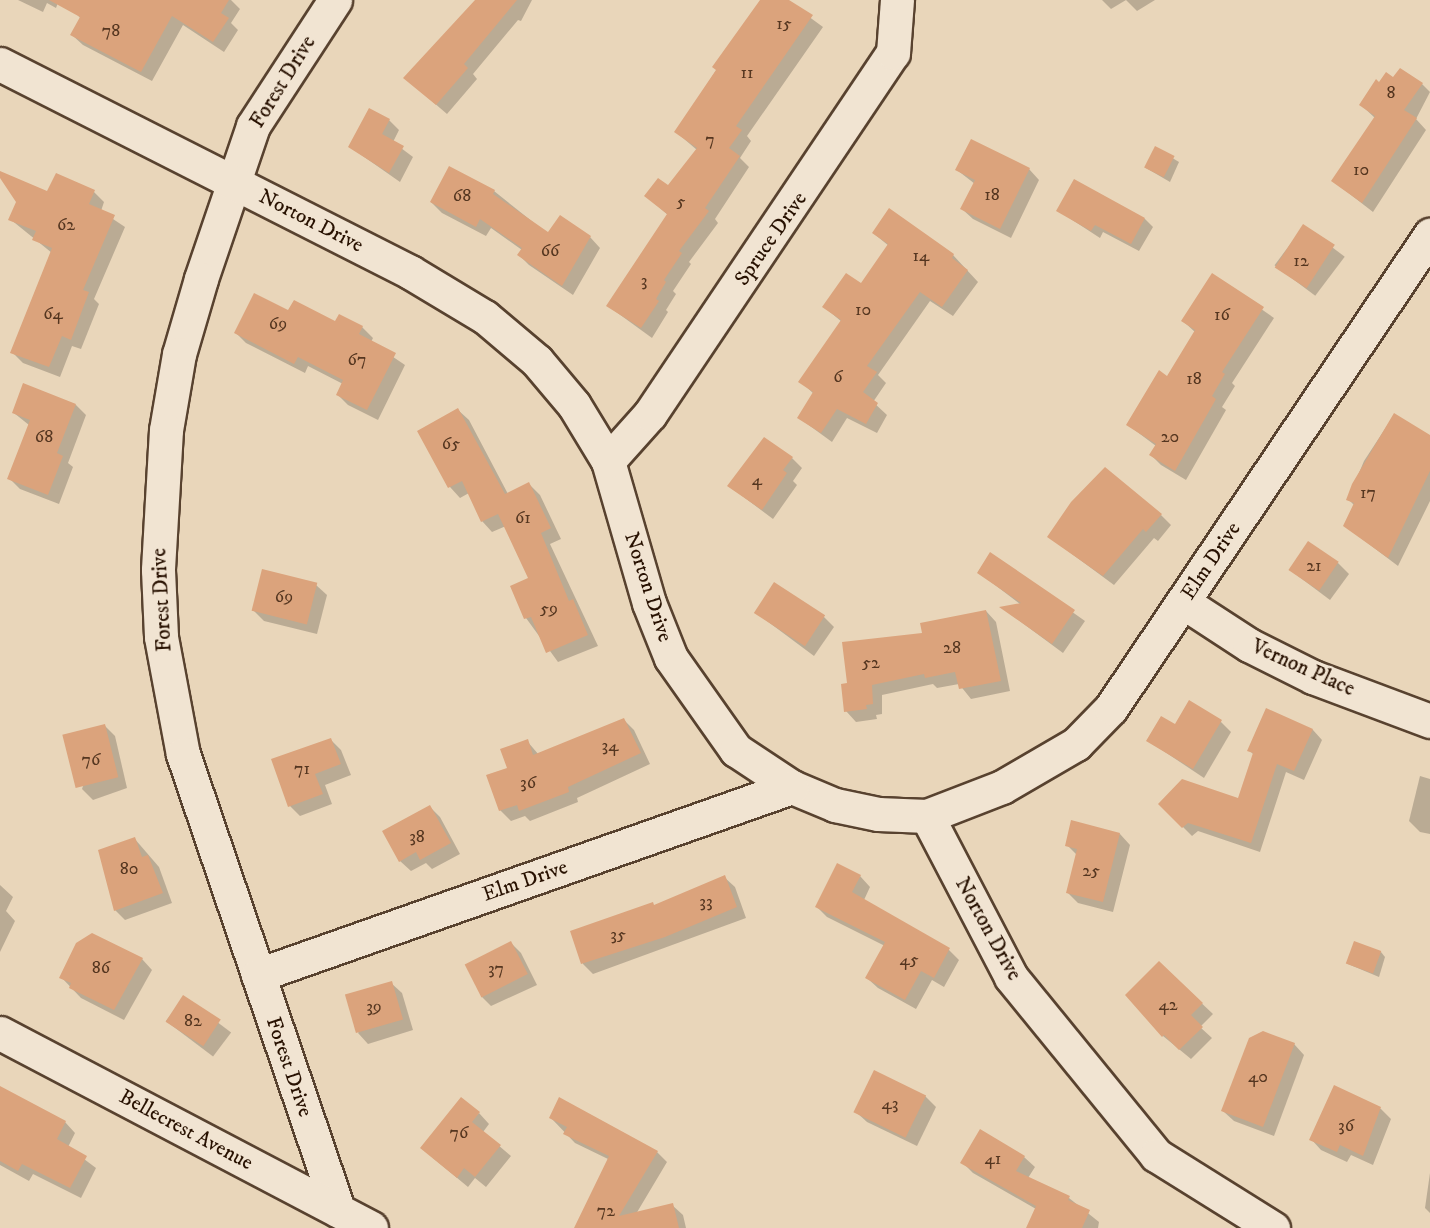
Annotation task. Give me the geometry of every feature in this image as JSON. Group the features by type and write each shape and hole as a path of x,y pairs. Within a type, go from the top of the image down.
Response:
{"street":[{"name":"Forest Drive","path":"335,0 253,126 179,354 166,430 158,570 161,636 183,754 338,1210"},
{"name":"Spruce Drive","path":"608,461 650,414 893,53 897,0"},
{"name":"Norton Drive","path":"0,64 410,272 484,317 537,361 574,405 608,461 649,603 671,658 736,750 792,787 835,805 878,814 927,816 1011,977 1156,1155 1273,1228"},
{"name":"Elm Drive","path":"927,816 1002,786 1076,744 1112,708 1430,235"},
{"name":"Vernon Place","path":"1183,602 1249,645 1312,677 1430,721"},
{"name":"Elm Drive","path":"258,975 792,787"},
{"name":"Bellecrest Avenue","path":"0,1033 371,1228"}],"building":[{"path":"49,0 229,0 221,13 229,18 213,42 172,16 141,72 70,35 80,17"},
{"path":"475,0 517,0 464,64 468,68 436,105 403,78"},
{"path":"760,0 789,0 813,15 736,126 742,130 729,148 740,156 705,208 709,211 679,251 682,253 664,280 666,282 656,299 659,301 641,328 606,306 667,214 644,196 658,178 668,185 697,148 674,132 716,70 712,67"},
{"path":"1400,68 1423,83 1404,110 1417,118 1362,203 1331,181 1375,116 1359,105 1376,79 1379,82 1386,72 1393,77"},
{"path":"369,108 390,119 382,134 404,146 389,173 348,147"},
{"path":"971,139 1030,168 1000,229 960,209 975,180 955,170"},
{"path":"1155,146 1175,156 1164,177 1144,167"},
{"path":"449,166 495,190 493,194 548,232 560,215 591,236 562,286 517,255 522,248 480,219 476,227 430,202"},
{"path":"0,171 47,191 56,173 95,190 89,204 115,215 83,290 89,292 71,340 62,336 49,367 10,353 52,248 32,240 36,231 8,220 16,202 0,178"},
{"path":"1074,179 1145,218 1131,244 1095,225 1091,231 1056,211"},
{"path":"889,208 954,254 952,258 968,270 942,307 920,292 867,366 877,372 863,392 878,403 866,424 837,409 821,433 797,418 813,392 798,382 841,320 822,307 846,273 861,283 888,244 872,233"},
{"path":"1303,224 1335,245 1307,288 1275,268"},
{"path":"1212,273 1264,307 1222,372 1225,374 1212,396 1216,399 1175,471 1149,455 1156,444 1126,425 1159,370 1167,376 1195,330 1181,321"},
{"path":"254,293 288,310 294,300 335,321 339,314 363,326 359,334 396,353 367,410 336,395 343,380 298,357 294,364 234,333"},
{"path":"23,383 76,404 57,453 63,456 48,495 7,479 30,420 12,413"},
{"path":"458,408 505,494 529,482 551,528 541,533 569,601 573,599 588,635 546,653 531,617 524,619 510,586 528,578 498,514 481,522 462,481 448,488 417,431"},
{"path":"1394,413 1430,435 1430,471 1388,558 1343,526 1354,503 1346,500 1352,484"},
{"path":"764,437 793,457 783,470 787,473 762,510 727,486"},
{"path":"1105,467 1162,514 1146,532 1143,529 1103,576 1047,537 1071,502"},
{"path":"1308,541 1339,562 1319,591 1288,570"},
{"path":"990,552 1075,610 1052,644 999,607 1021,603 977,573"},
{"path":"262,569 317,583 307,625 252,611"},
{"path":"774,582 825,615 805,646 754,613"},
{"path":"986,610 1001,681 959,689 955,672 925,678 924,674 872,685 873,704 866,705 867,709 844,712 841,684 847,683 842,642 922,633 920,623"},
{"path":"1189,700 1222,720 1193,769 1146,741 1161,716 1175,724"},
{"path":"1266,708 1313,729 1294,771 1277,764 1251,843 1188,823 1182,828 1158,804 1182,779 1238,798 1253,753 1247,751"},
{"path":"624,718 641,753 568,787 569,792 519,811 517,805 499,811 486,775 507,768 500,749 528,739 533,755"},
{"path":"105,724 118,777 76,788 62,735"},
{"path":"331,738 341,764 315,774 323,794 288,807 271,759"},
{"path":"430,805 451,843 420,860 416,852 399,862 382,831"},
{"path":"1071,820 1120,833 1103,902 1066,893 1077,849 1065,846"},
{"path":"135,837 142,857 148,855 163,893 114,911 98,850"},
{"path":"837,863 861,875 852,892 950,948 934,978 921,971 905,1000 865,978 885,942 815,907"},
{"path":"725,875 737,907 665,937 581,964 570,931 653,902 654,905"},
{"path":"92,933 143,958 114,1010 69,988 71,983 59,978 76,943"},
{"path":"511,941 528,974 481,998 465,965"},
{"path":"1354,941 1381,951 1373,973 1346,964"},
{"path":"1159,961 1203,1003 1191,1015 1203,1027 1179,1050 1164,1035 1162,1037 1125,995"},
{"path":"392,981 403,1019 356,1033 345,995"},
{"path":"183,995 221,1020 203,1046 166,1022"},
{"path":"1263,1031 1295,1043 1263,1127 1221,1111 1249,1038"},
{"path":"874,1070 926,1095 906,1138 853,1112"},
{"path":"1334,1085 1381,1107 1363,1156 1340,1145 1337,1152 1309,1140"},
{"path":"0,1086 66,1121 57,1139 87,1156 70,1188 22,1164 18,1171 0,1161"},
{"path":"461,1097 480,1112 472,1122 501,1145 475,1177 464,1168 457,1178 420,1148"},
{"path":"559,1097 658,1151 619,1216 673,1203 679,1228 574,1228 609,1156 563,1134 567,1127 549,1118"},
{"path":"980,1129 1025,1156 1016,1171 1070,1196 1068,1200 1090,1210 1082,1228 1026,1228 1036,1206 960,1163"}]}
